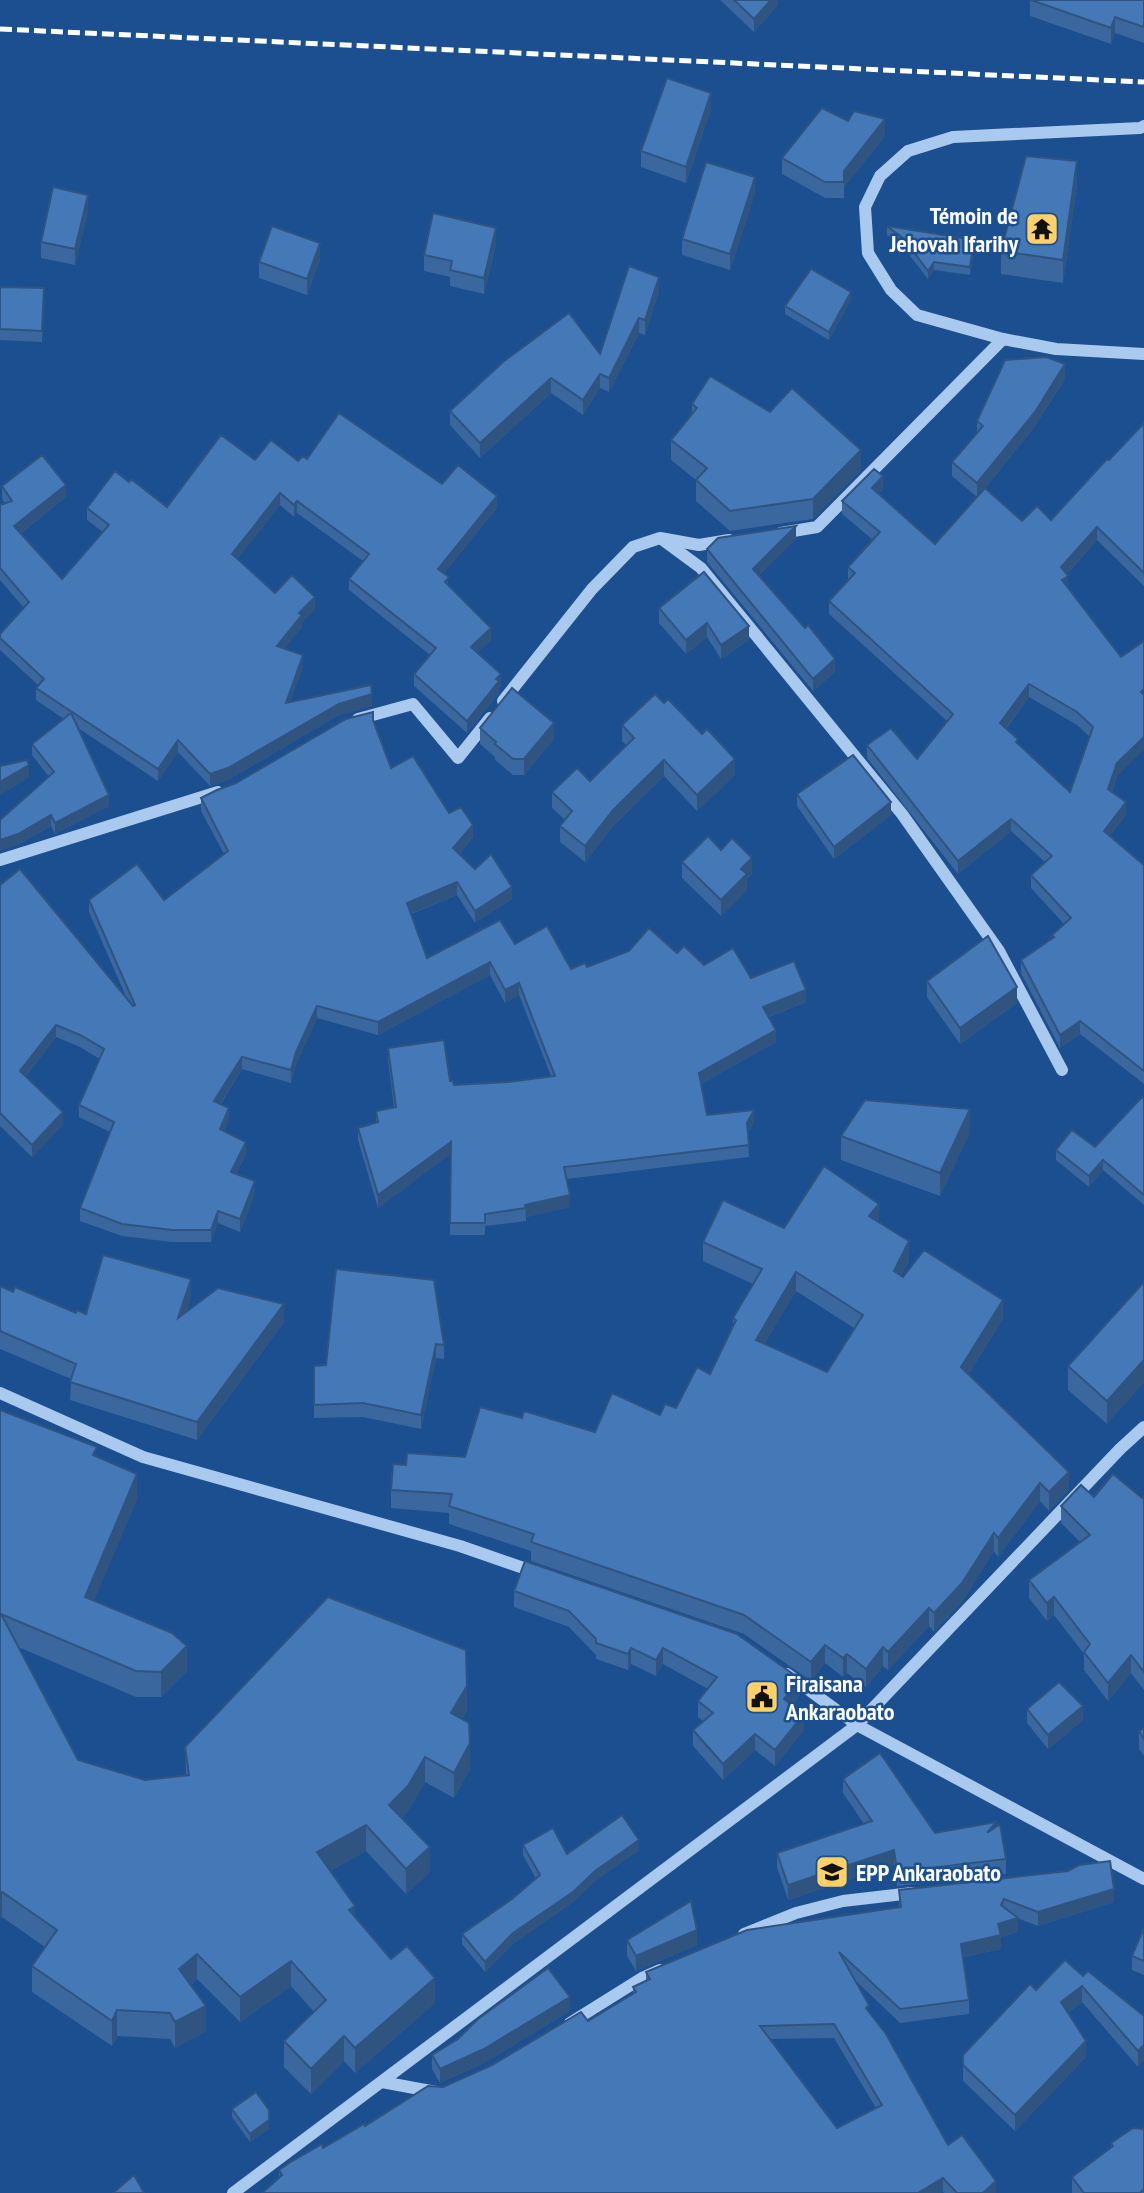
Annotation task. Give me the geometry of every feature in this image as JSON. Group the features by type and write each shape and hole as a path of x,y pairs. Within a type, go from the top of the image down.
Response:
{"street":[{"path":"1144,126 953,137 908,151 880,176 865,208 868,253 891,290 918,314 1003,339 1056,349 1144,354"},
{"path":"773,534 817,527 1003,339"},
{"path":"343,723 413,704 458,758 592,589 633,547 660,538 699,545 748,538"},
{"path":"660,538 701,568 902,814 999,951 1062,1070"},
{"path":"0,860 232,788"},
{"path":"0,1393 144,1457 460,1546 549,1577"},
{"path":"233,2193 857,1725 1119,1449 1144,1427"},
{"path":"773,1664 857,1725 1093,1859 1144,1879"},
{"path":"737,1937 796,1913 843,1901 920,1892"},
{"path":"557,2030 642,1978 678,1962"},
{"path":"382,2082 439,2093 451,2087"}],"building":[{"path":"734,0 771,0 754,19"},
{"path":"1031,0 1144,0 1144,27 1115,17 1111,28"},
{"path":"667,78 711,93 686,167 641,151"},
{"path":"822,108 848,121 854,111 885,119 844,171 844,182 825,182 782,158"},
{"name":"Témoin de Jehovah Ifarihy","path":"1026,156 1077,161 1063,260 1001,251"},
{"path":"706,162 755,177 730,254 682,239"},
{"path":"53,187 88,195 75,249 41,242"},
{"path":"433,213 496,228 484,278 450,270 452,261 424,255"},
{"path":"272,226 320,243 307,279 259,262"},
{"path":"887,226 974,240 970,267 934,262 928,271 904,239"},
{"path":"629,266 659,277 645,320 639,318 609,378 600,374 583,400 551,378 480,443 450,411 503,362 569,313 600,354"},
{"path":"811,269 851,292 829,332 785,306"},
{"path":"0,287 44,288 42,331 0,329"},
{"path":"1046,357 1065,364 1035,412 977,483 952,462 983,426 977,421 1005,360"},
{"path":"710,376 770,412 792,388 861,450 813,499 730,511 696,480 707,468 671,440 697,408 692,404"},
{"path":"339,413 442,484 458,465 497,496 438,569 449,577 445,582 491,628 471,647 501,674 496,679 499,681 467,721 414,674 436,648 349,579 369,554 297,501 294,505 280,493 232,554 275,593 292,575 315,597 299,613 302,615 277,646 303,655 286,703 371,685 372,694 339,704 228,768 210,774 178,740 158,769 36,688 44,679 0,638 0,634 29,602 0,568 0,505 12,501 2,486 42,455 66,485 14,526 62,579 109,525 87,508 115,471 129,482 131,479 167,507 221,435 255,460 271,440 298,461 303,456 307,459"},
{"path":"1144,423 1144,573 1097,527 1061,567 1068,576 1062,580 1121,657 1144,641 1144,689 1141,692 1144,695 1144,737 1117,763 1108,789 1126,802 1104,831 1144,865 1144,1071 1080,1021 1060,1035 1021,960 1054,937 1052,935 1071,918 1031,875 1052,856 1011,819 958,861 867,745 891,728 917,759 953,714 829,601 855,573 848,567 880,532 842,501 874,469 883,476 872,488 935,544 985,488 1022,521 1037,506 1051,520 1107,459 1109,460","holes":["1029,684 1077,712 1093,727 1070,792 1016,742 1018,739 1000,723"]},
{"path":"796,526 753,569 805,628 808,625 835,659 813,679 707,549 718,538"},
{"path":"704,572 749,626 721,645 707,623 686,640 659,608"},
{"path":"512,688 554,723 524,759 513,759 480,728"},
{"path":"655,694 664,703 668,699 702,734 707,729 735,759 697,795 664,760 613,810 585,846 560,826 572,811 552,792 577,768 590,781 634,738 622,725"},
{"path":"373,712 373,720 391,768 413,756 449,813 461,807 473,825 453,848 475,869 491,854 512,887 475,911 457,882 407,903 427,958 500,920 515,944 547,926 571,969 585,963 587,967 629,951 649,928 677,953 684,946 704,965 733,948 751,978 794,961 806,990 763,1007 776,1030 699,1073 707,1115 754,1110 747,1123 749,1145 564,1167 570,1195 525,1205 526,1208 485,1214 485,1223 450,1223 451,1142 378,1195 358,1128 378,1122 376,1111 396,1107 388,1048 444,1040 450,1081 453,1081 454,1085 555,1076 519,983 505,990 490,962 378,1022 317,1006 296,1052 291,1070 242,1057 214,1101 229,1108 220,1129 246,1142 231,1172 255,1181 240,1219 218,1211 211,1230 172,1230 122,1224 80,1208 114,1122 79,1105 104,1049 56,1025 20,1071 63,1112 32,1145 0,1113 0,885 20,869 133,1006 135,1005 89,900 137,864 164,900 228,851 201,798 236,783 346,719"},
{"path":"71,713 109,795 55,823 51,815 18,834 0,840 0,820 54,772 32,744"},
{"path":"853,755 891,802 834,847 797,794"},
{"path":"27,760 29,765 0,782 0,766"},
{"path":"708,836 721,850 732,838 752,858 741,869 747,874 721,900 682,862"},
{"path":"988,936 1017,987 960,1028 927,981"},
{"path":"1142,1097 1144,1195 1103,1160 1089,1176 1056,1150 1072,1130 1095,1147"},
{"path":"865,1100 970,1109 940,1173 841,1136"},
{"path":"824,1166 879,1204 869,1216 909,1241 894,1271 903,1277 924,1250 1003,1300 961,1367 1069,1472 1049,1492 1040,1483 998,1538 994,1533 962,1583 934,1613 929,1608 888,1652 883,1647 866,1669 847,1654 843,1658 825,1645 811,1662 744,1615 531,1542 534,1534 449,1506 452,1494 391,1490 393,1464 406,1465 407,1453 465,1457 480,1407 522,1418 524,1411 595,1432 612,1393 660,1415 665,1404 676,1408 697,1367 710,1374 736,1320 733,1318 762,1269 703,1242 723,1200 784,1228","holes":["796,1272 863,1315 827,1372 756,1340"]},
{"path":"103,1255 191,1279 178,1318 218,1288 284,1304 197,1422 70,1382 76,1364 0,1331 0,1286 13,1292 15,1287 76,1313 77,1310 86,1314"},
{"path":"336,1269 434,1280 444,1345 436,1344 421,1415 363,1403 314,1405 314,1366 326,1365"},
{"path":"1144,1282 1144,1360 1107,1401 1068,1366"},
{"path":"0,1410 97,1447 93,1455 137,1474 85,1597 172,1633 187,1646 161,1672 136,1671 1,1614 78,1760 145,1780 189,1775 185,1747 328,1597 466,1650 467,1686 451,1713 469,1723 470,1743 454,1773 425,1757 408,1786 389,1805 430,1847 406,1869 366,1825 317,1852 355,1906 349,1910 391,1959 407,1946 435,1978 355,2048 344,2036 311,2069 284,2041 326,2000 291,1961 240,1997 197,1954 179,1969 206,2006 175,2022 170,2013 117,2010 112,2021 32,1966 57,1930 0,1893"},
{"path":"1113,1474 1142,1498 1144,1496 1144,1672 1131,1655 1108,1683 1084,1652 1090,1644 1054,1597 1047,1603 1029,1580 1090,1535 1061,1506 1081,1485 1094,1497"},
{"path":"525,1561 737,1634 800,1679 784,1699 804,1714 775,1750 755,1734 723,1764 693,1730 713,1713 698,1701 717,1677 663,1648 656,1660 631,1648 628,1654 596,1643 596,1639 569,1611 514,1591"},
{"path":"1059,1682 1083,1706 1048,1735 1027,1709"},
{"path":"880,1753 935,1833 996,1822 987,1833 1000,1824 1006,1859 897,1872 894,1850 788,1885 777,1853 872,1821 843,1779"},
{"path":"622,1815 639,1840 595,1871 573,1892 513,1933 485,1962 462,1934 512,1899 540,1875 523,1845 553,1828 567,1854"},
{"path":"1110,1861 1114,1889 1038,1912 1004,1899 1001,1905 1018,1918 998,1924 1001,1935 961,1944 969,2000 900,2009 839,1952 869,2005 866,2008 886,2034 948,2145 962,2135 996,2181 983,2193 957,2193 943,2178 918,2193 262,2193 282,2175 279,2170 289,2163 322,2144 323,2148 364,2124 365,2126 428,2086 443,2087 492,2065 581,2012 588,2021 636,1992 633,1987 650,1979 646,1972 747,1930 901,1907 899,1890 1068,1871 1079,1865","holes":["834,2024 882,2105 837,2128 760,2026"]},
{"path":"691,1901 697,1930 636,1956 627,1940"},
{"path":"1144,1928 1144,1961 1132,1956"},
{"path":"1065,1960 1083,1976 1088,1971 1144,2016 1144,2045 1138,2051 1082,1986 1061,2002 1086,2041 1015,2115 963,2065 963,2055 1030,1984 1036,1990"},
{"path":"548,1968 570,1997 484,2049 440,2069 432,2055 458,2039 478,2019"},
{"path":"256,2092 269,2110 269,2120 250,2134 232,2109"},
{"path":"1133,2128 1144,2129 1144,2189 1140,2193 1084,2193 1072,2177"},
{"path":"134,2175 144,2193 113,2193"}],"railway":[{"path":"0,29 1144,82"}],"place":[{"name":"Témoin de Jehovah Ifarihy","path":"1042,229"},
{"name":"Firaisana Ankaraobato","path":"762,1697"},
{"name":"EPP Ankaraobato","path":"832,1872"}]}
